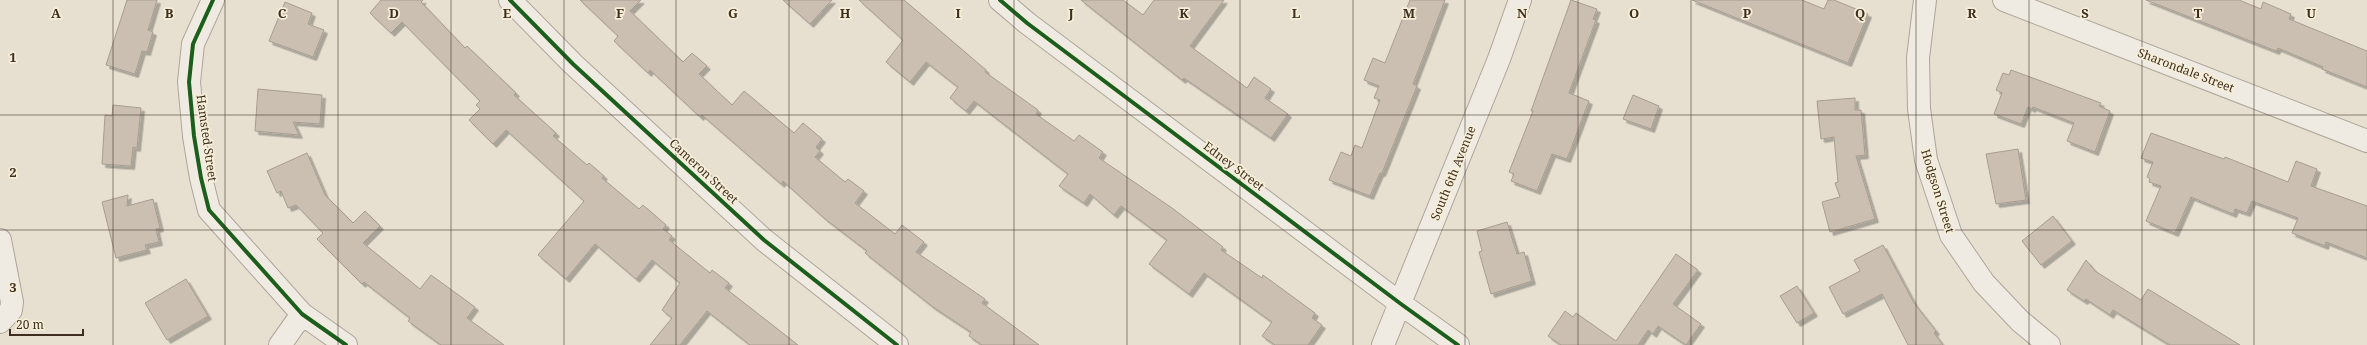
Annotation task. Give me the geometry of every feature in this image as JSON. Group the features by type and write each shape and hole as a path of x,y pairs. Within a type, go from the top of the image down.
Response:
{"street":[{"name":"Hamsted Street","path":"214,0 192,44 189,82 194,136 201,178 209,210 302,314 346,345"},
{"name":"Cameron Street","path":"510,0 573,64 764,240 897,345"},
{"name":"Edney Street","path":"1000,0 1027,23 1401,304 1458,345"},
{"name":"South 6th Avenue","path":"1383,345 1401,304 1496,66 1520,0"},
{"name":"Hodgson Street","path":"1925,0 1918,58 1919,109 1926,160 1951,235 1984,283 2020,321 2049,345"},
{"name":"Sharondale Street","path":"2004,0 2367,141"},
{"path":"0,240 12,302 11,310 0,322"},
{"path":"280,345 302,314"}],"building":[{"path":"127,0 157,0 148,30 153,32 147,52 142,51 135,74 106,65"},
{"path":"381,0 423,0 421,2 465,48 467,46 516,93 514,95 556,133 553,136 587,165 589,163 604,176 602,178 639,209 643,205 666,225 663,229 672,236 669,240 710,273 712,270 729,283 725,288 798,345 750,345 707,311 680,345 650,345 672,318 662,310 680,283 652,260 636,279 595,244 566,279 538,255 584,201 506,130 493,144 469,120 480,109 476,105 480,101 402,22 391,33 370,13"},
{"path":"580,0 641,0 630,11 683,62 692,53 707,66 699,74 732,105 744,91 794,133 803,123 822,139 816,147 820,151 815,157 845,182 848,179 864,191 855,203 895,234 902,225 924,242 916,252 985,299 982,303 1039,345 982,345 969,336 971,332 933,307 865,253 867,251 824,218 783,181 781,184 702,115 700,117 650,70 648,73 614,41 618,36"},
{"path":"783,0 832,0 810,24"},
{"path":"859,0 904,0 986,70 985,72 1038,110 1036,114 1074,141 1079,135 1103,152 1099,158 1172,208 1223,247 1221,250 1262,278 1263,275 1315,313 1312,318 1322,325 1308,345 1275,345 1262,336 1272,322 1204,273 1189,294 1149,264 1167,240 1121,206 1114,215 1090,194 1084,203 1059,186 1068,174 974,101 966,111 950,98 958,87 926,62 910,82 886,62 903,40"},
{"path":"1081,0 1123,0 1143,15 1154,0 1224,0 1190,46 1247,88 1254,77 1271,89 1265,98 1288,114 1271,138 1184,78 1182,80"},
{"path":"1410,0 1445,0 1413,84 1417,86 1382,173 1380,173 1370,196 1329,180 1341,152 1351,156 1355,145 1362,148 1380,100 1374,98 1379,86 1364,80 1373,58 1385,63"},
{"path":"1571,0 1597,9 1593,19 1596,20 1569,93 1589,101 1567,159 1552,154 1537,191 1511,181 1514,174 1509,172 1533,111 1531,111"},
{"path":"1692,0 1802,0 1824,9 1828,0 1834,0 1868,14 1848,63"},
{"path":"2146,0 2239,0 2261,9 2263,2 2291,14 2289,19 2367,51 2367,87 2322,69 2323,67 2278,48 2276,51"},
{"path":"285,2 312,13 308,24 324,30 313,57 269,41"},
{"path":"2011,70 2101,103 2099,106 2110,111 2095,152 2067,141 2074,123 2033,107 2032,109 2028,107 2021,124 1994,114 2002,93 1996,90 2003,73 2009,75"},
{"path":"258,89 322,95 320,124 293,122 299,135 255,131"},
{"path":"1633,95 1659,106 1651,129 1623,119"},
{"path":"1855,98 1855,110 1861,110 1865,155 1856,156 1875,219 1830,232 1822,202 1840,197 1835,183 1838,182 1834,137 1821,139 1817,101"},
{"path":"113,105 141,108 137,148 133,147 131,166 102,164 105,115 112,116"},
{"path":"2151,133 2224,159 2225,157 2288,182 2296,161 2317,169 2311,186 2367,206 2367,258 2326,242 2325,246 2292,233 2298,218 2252,201 2247,213 2235,209 2233,214 2191,197 2175,233 2146,221 2161,186 2149,182 2150,179 2147,177 2153,162 2141,158"},
{"path":"2018,149 2026,200 1996,204 1986,154"},
{"path":"307,153 325,195 353,223 365,211 380,226 363,243 420,289 431,275 475,307 467,318 504,345 441,345 408,321 410,318 364,282 362,284 317,239 323,233 296,205 288,208 281,191 277,193 267,171"},
{"path":"128,195 127,206 153,199 160,228 156,229 159,242 145,245 147,250 116,258 102,202"},
{"path":"2053,216 2072,241 2041,265 2022,241"},
{"path":"1507,222 1517,254 1524,252 1532,281 1491,294 1479,252 1482,251 1477,231"},
{"path":"1883,245 1914,303 1936,331 1934,333 1943,345 1908,345 1882,294 1843,314 1829,287 1860,271 1854,260"},
{"path":"1676,254 1698,270 1673,304 1701,324 1686,345 1658,326 1653,334 1648,330 1638,345 1561,345 1548,336 1565,311 1573,317 1576,313 1616,341"},
{"path":"2086,260 2095,271 2141,300 2148,289 2240,345 2170,345 2113,310 2110,315 2086,299 2084,301 2067,290"},
{"path":"186,279 208,316 167,340 145,303"},
{"path":"1797,286 1814,313 1797,323 1780,296"}],"cycle path":[{"path":"213,0 193,44 189,82 194,136 201,178 209,210 302,314 346,345"},
{"path":"510,0 573,64 764,240 897,345"},
{"path":"1000,0 1027,23 1401,304 1458,345"}]}
